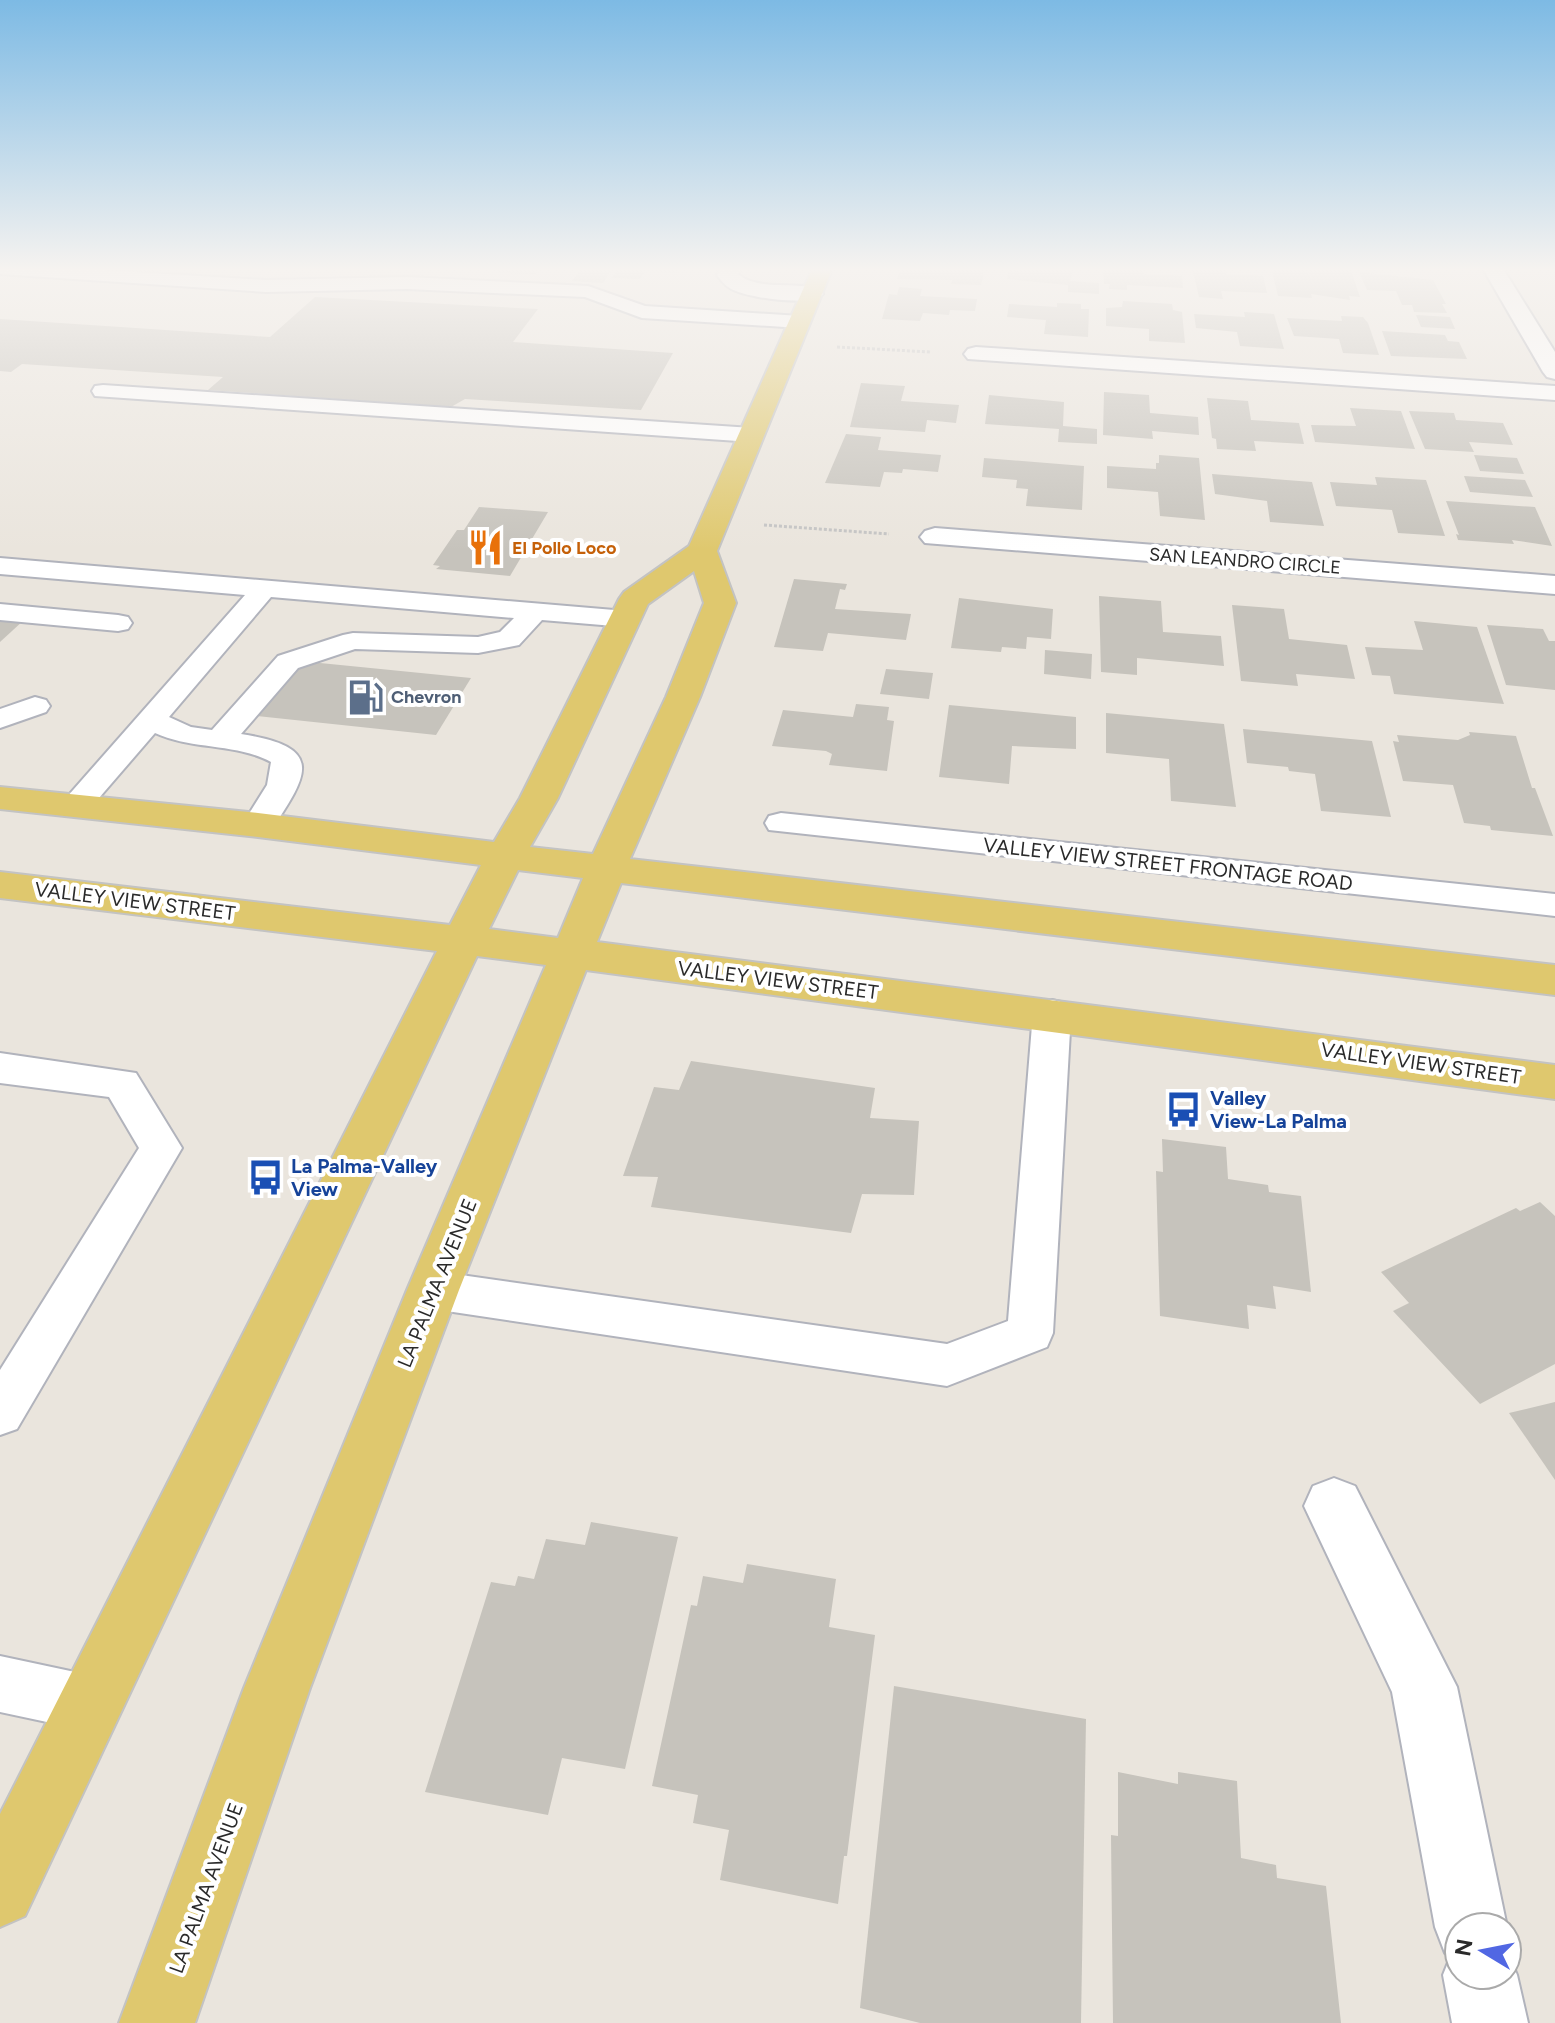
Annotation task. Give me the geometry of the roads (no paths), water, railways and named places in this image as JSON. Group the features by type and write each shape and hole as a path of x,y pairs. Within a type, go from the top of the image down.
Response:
{"main road":[{"path":"0,1891 464,939 505,856 539,798 635,599 709,536 783,361"},
{"name":"LA PALMA AVENUE","path":"157,2023 277,1688 433,1290 720,603 709,536"},
{"path":"0,798 258,825 1555,980"},
{"name":"VALLEY VIEW STREET","path":"0,885 464,939 1052,1013 1555,1082"}],"street":[{"path":"1086,361 1555,393"},
{"name":"SAN LEANDRO CIRCLE","path":"935,537 1555,585"},
{"path":"1334,1506 1424,1687 1468,1911"},
{"path":"1483,1991 1490,2023"}],"lane":[{"path":"103,391 752,435"},
{"path":"0,566 626,619"},
{"path":"75,806 264,589"},
{"path":"220,740 288,662 317,650 353,641 478,645 509,639 535,611"},
{"path":"0,612 118,623"},
{"path":"0,719 35,706"},
{"path":"152,720 184,735 266,747 286,758 289,771 283,787 258,825"},
{"name":"VALLEY VIEW STREET FRONTAGE ROAD","path":"781,823 1555,905"},
{"path":"433,1290 947,1365 1030,1333 1052,1013"},
{"path":"0,1068 122,1084 161,1148 0,1413"},
{"path":"0,1684 89,1703"}],"place":[{"name":"El Pollo Loco","path":"486,548"},
{"name":"Chevron","path":"365,697"},
{"name":"Valley View-La Palma","path":"1184,1110"},
{"name":"La Palma-Valley View","path":"265,1178"}]}
